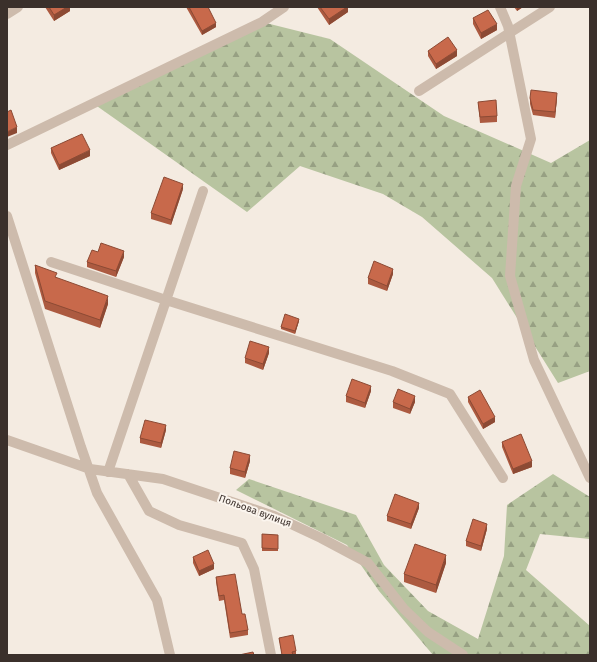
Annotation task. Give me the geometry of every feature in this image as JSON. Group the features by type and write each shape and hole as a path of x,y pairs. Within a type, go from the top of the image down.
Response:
{"street":[{"path":"7,14 18,7"},
{"path":"7,146 262,22 284,7"},
{"path":"500,7 510,34 531,139 516,186 510,276 534,360 590,478"},
{"path":"419,91 550,7"},
{"path":"108,472 203,191"},
{"path":"7,216 97,493 157,600 170,655"},
{"path":"50,262 392,371 450,394 503,478"},
{"name":"Польова вулиця","path":"7,440 90,469 163,479 274,516 321,538 368,563 404,609 428,632 463,655"},
{"path":"128,474 149,511 179,525 242,543 254,569 271,655"}],"green space":[{"path":"262,22 330,39 444,116 551,163 590,140 590,371 558,383 492,278 422,217 383,194 300,166 247,212 94,104"},
{"path":"553,474 590,497 590,539 540,534 526,570 590,626 590,655 433,655 379,591 347,545 236,490 249,479 356,515 384,565 428,611 478,639 504,556 507,505"}],"building":[{"path":"49,7 67,7 54,15"},
{"path":"189,7 208,7 216,23 202,31"},
{"path":"320,7 347,7 329,19"},
{"path":"488,10 497,24 481,33 473,18"},
{"path":"448,37 457,50 436,64 428,51"},
{"path":"531,90 557,93 555,112 533,110 530,98"},
{"path":"496,100 497,116 480,117 478,102"},
{"path":"11,110 17,127 7,132 7,112"},
{"path":"82,134 90,150 59,165 51,148"},
{"path":"164,177 183,184 171,220 151,213"},
{"path":"101,243 124,251 116,271 87,262 92,250 98,252"},
{"path":"374,261 393,269 387,286 368,278"},
{"path":"35,265 57,273 55,277 108,296 100,320 45,301"},
{"path":"285,314 299,319 295,331 281,327"},
{"path":"250,341 269,347 263,364 245,358"},
{"path":"352,379 371,386 365,403 346,396"},
{"path":"398,389 415,396 410,409 393,402"},
{"path":"480,390 495,417 483,424 468,397"},
{"path":"145,420 166,425 161,443 140,438"},
{"path":"521,434 532,461 513,469 502,442"},
{"path":"234,451 250,455 245,472 230,468"},
{"path":"395,494 419,503 411,524 387,516"},
{"path":"473,519 487,524 481,546 466,541"},
{"path":"262,534 278,535 278,549 262,548"},
{"path":"415,544 446,555 436,585 404,574"},
{"path":"208,550 214,564 199,571 193,557"},
{"path":"235,574 242,614 245,614 248,630 230,633 224,595 219,596 216,577"},
{"path":"293,635 296,651 292,652 293,655 282,655 279,638"},
{"path":"253,652 254,655 239,655"}]}
